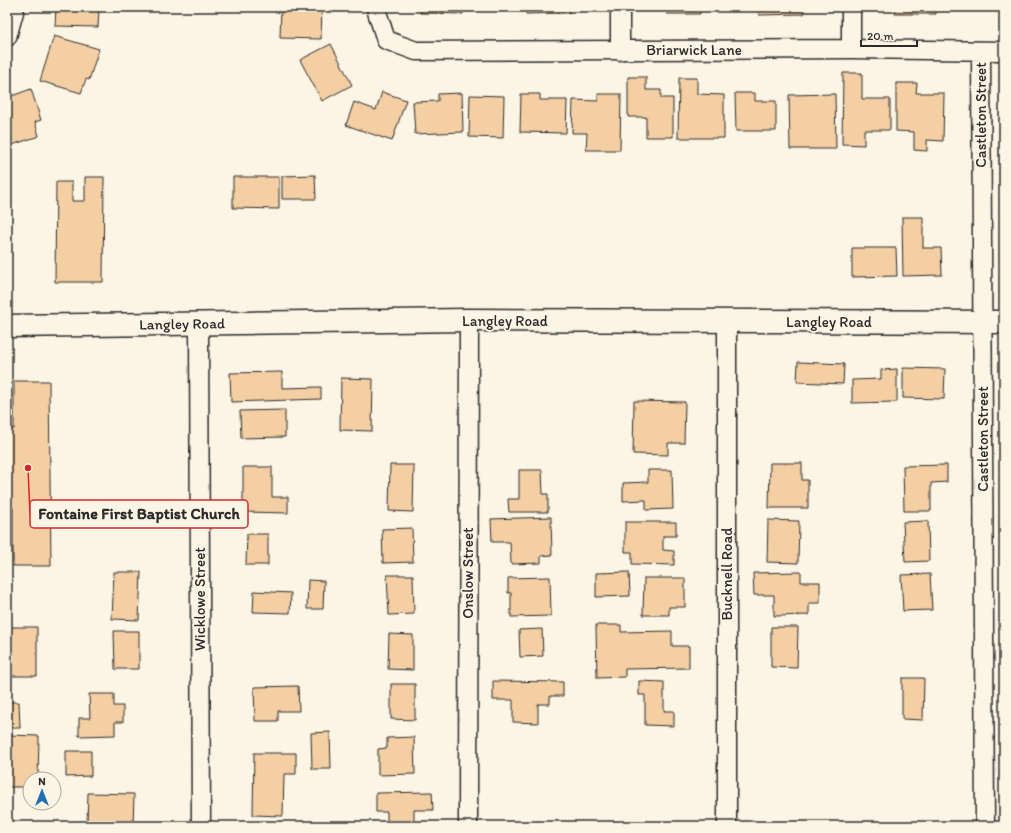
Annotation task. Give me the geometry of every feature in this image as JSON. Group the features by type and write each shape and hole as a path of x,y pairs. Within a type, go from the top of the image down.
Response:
{"street":[{"path":"7,37 14,7"},
{"name":"Briarwick Lane","path":"377,7 377,12 386,40 416,51 851,49 1004,51"},
{"path":"620,7 620,51"},
{"path":"851,7 851,49"},
{"name":"Castleton Street","path":"981,51 985,826"},
{"name":"Langley Road","path":"7,326 469,320 1004,322"},
{"name":"Onslow Street","path":"468,826 469,320"},
{"name":"Bucknell Road","path":"727,322 727,826"},
{"name":"Wicklowe Street","path":"199,324 201,826"}],"building":[{"path":"56,7 86,7 86,9 99,9 98,27 55,26"},
{"path":"281,7 322,7 321,39 280,38"},
{"path":"421,7 463,7 463,14 420,13"},
{"path":"526,7 569,7 569,13 526,14"},
{"path":"667,7 700,7 700,14 667,14"},
{"path":"758,7 804,7 804,14 759,15"},
{"path":"895,7 936,7 936,14 895,14"},
{"path":"54,36 99,49 89,80 86,79 81,93 40,81"},
{"path":"331,44 352,85 322,101 300,60"},
{"path":"843,73 862,73 862,99 890,99 890,130 864,130 864,145 842,144"},
{"path":"628,77 646,77 646,90 661,90 661,98 673,98 673,137 646,137 646,117 628,117"},
{"path":"679,78 697,78 697,94 724,95 724,138 678,138"},
{"path":"896,83 917,83 916,93 944,93 943,141 927,140 927,151 914,150 914,132 896,131"},
{"path":"31,89 41,120 35,122 39,136 12,145 7,131 7,91 9,97"},
{"path":"382,92 406,100 392,141 346,125 354,102 376,110"},
{"path":"462,93 463,132 415,134 413,102 438,101 438,94"},
{"path":"735,93 755,93 755,101 776,101 776,131 736,131"},
{"path":"521,94 540,94 540,100 567,100 566,133 520,132"},
{"path":"598,94 621,94 620,150 586,150 587,133 572,133 573,100 598,101"},
{"path":"835,94 836,149 790,149 789,95"},
{"path":"470,95 504,96 503,138 469,137"},
{"path":"315,175 316,199 282,199 282,176"},
{"path":"85,177 104,177 103,282 55,282 56,182 72,182 72,201 85,201"},
{"path":"233,177 279,177 279,209 233,208"},
{"path":"902,217 923,217 923,248 941,248 942,275 903,276"},
{"path":"852,248 896,248 897,276 852,277"},
{"path":"798,362 844,364 843,384 797,382"},
{"path":"903,368 945,369 944,399 903,398"},
{"path":"897,369 897,402 852,403 852,380 881,379 881,370"},
{"path":"282,372 282,388 321,387 321,399 231,402 230,373"},
{"path":"341,378 373,379 372,431 340,430"},
{"path":"14,381 49,381 51,566 13,566 13,508 7,508 7,429 14,429"},
{"path":"634,401 685,402 684,443 668,443 668,455 633,454"},
{"path":"285,410 285,437 241,438 240,411"},
{"path":"770,463 802,463 802,480 808,480 808,508 769,508"},
{"path":"390,465 414,465 413,512 389,511"},
{"path":"947,465 947,482 931,483 931,511 904,511 903,466"},
{"path":"243,467 272,467 272,497 288,497 288,513 243,512"},
{"path":"519,470 542,470 543,494 548,494 548,512 509,512 508,499 519,499"},
{"path":"648,470 672,470 673,509 646,510 646,500 623,501 623,483 648,482"},
{"path":"551,517 552,555 541,556 541,563 511,564 510,542 492,542 491,519"},
{"path":"768,520 799,521 798,563 767,562"},
{"path":"928,521 929,561 905,562 903,522"},
{"path":"625,522 676,522 676,536 663,536 663,550 674,551 674,565 632,564 632,552 625,552"},
{"path":"412,528 413,562 383,563 382,529"},
{"path":"247,534 268,534 268,565 246,565"},
{"path":"114,572 141,572 139,620 112,619"},
{"path":"629,572 630,596 596,597 596,573"},
{"path":"801,572 801,582 820,582 820,603 809,603 809,615 774,616 774,595 754,595 753,573"},
{"path":"930,574 932,610 903,611 901,575"},
{"path":"387,575 413,575 414,614 389,615"},
{"path":"550,577 551,616 511,617 511,593 508,593 508,578"},
{"path":"644,578 685,578 685,607 669,607 669,615 643,615"},
{"path":"308,580 324,581 323,609 307,609"},
{"path":"254,591 291,593 290,613 253,612"},
{"path":"596,625 621,625 621,632 672,631 672,646 689,646 689,668 625,669 625,677 597,678"},
{"path":"7,627 37,627 37,676 7,676"},
{"path":"771,627 798,627 797,668 771,667"},
{"path":"542,629 543,656 520,657 519,630"},
{"path":"114,631 139,631 139,669 115,669"},
{"path":"389,634 413,635 413,670 388,669"},
{"path":"902,678 924,678 923,720 902,719"},
{"path":"493,681 563,682 563,696 550,696 550,704 538,704 538,723 513,722 513,700 493,700"},
{"path":"639,681 664,682 664,711 674,711 674,726 645,725 645,695 639,695"},
{"path":"7,683 9,683 9,702 19,702 20,728 7,728"},
{"path":"391,684 415,684 415,720 391,719"},
{"path":"298,686 299,711 278,711 278,721 255,721 254,687"},
{"path":"89,694 114,694 114,706 123,706 123,722 115,722 115,735 79,736 79,718 90,718"},
{"path":"330,732 331,769 312,769 311,733"},
{"path":"7,735 39,736 38,771 22,771 22,787 7,787"},
{"path":"414,737 415,774 378,775 378,749 387,748 387,738"},
{"path":"66,751 91,751 91,776 66,777"},
{"path":"254,753 296,753 296,774 284,774 283,816 253,815"},
{"path":"432,792 433,810 414,810 414,826 387,826 387,812 376,812 376,793"},
{"path":"88,793 134,794 133,826 106,826 106,823 87,823"}],"place":[{"name":"Fontaine First Baptist Church","path":"28,468"}]}
